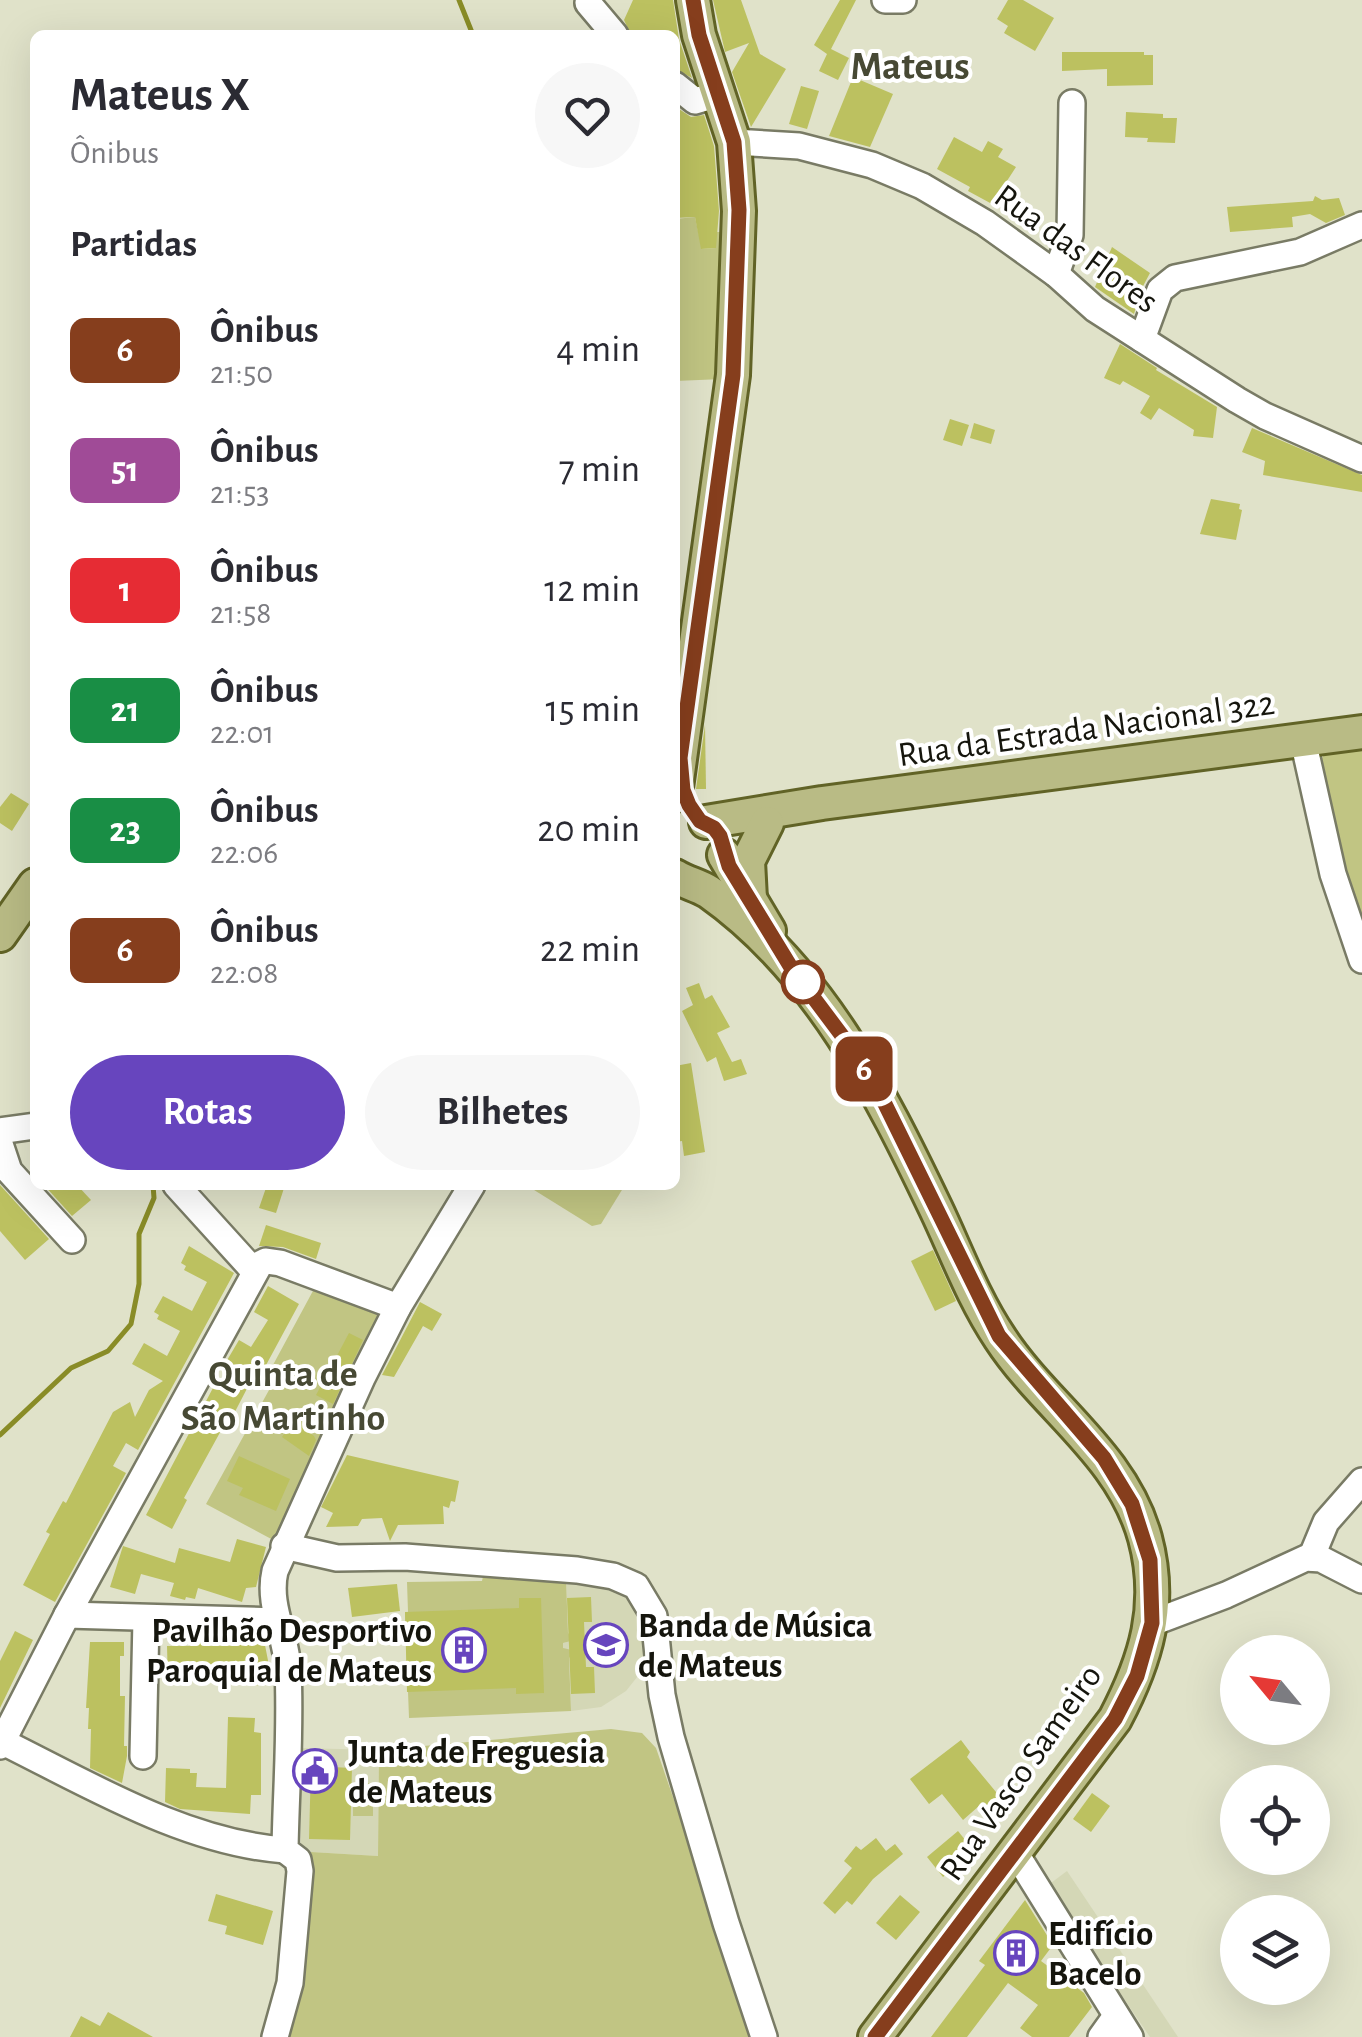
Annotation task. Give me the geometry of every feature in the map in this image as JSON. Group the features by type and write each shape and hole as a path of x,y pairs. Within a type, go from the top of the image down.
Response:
{"main road":[{"path":"680,759 734,358 739,199 734,142 699,35 693,0"},
{"name":"Rua da Estrada Nacional 322","path":"822,804 1362,732"},
{"path":"680,786 705,834 792,969"},
{"path":"705,834 822,804"},
{"path":"705,834 767,823 822,804"},
{"path":"750,899 748,861 767,823"},
{"path":"681,881 709,878 716,872 705,834"},
{"path":"681,881 720,901 792,969"},
{"path":"0,935 30,892"},
{"name":"Rua Vasco Sameiro","path":"792,969 855,1053 885,1104 999,1336 1104,1458 1119,1481 1147,1546 1153,1588 1152,1623 1137,1676 1115,1719 875,2037"}],"street":[{"path":"885,0 903,0"},
{"path":"588,3 612,30"},
{"path":"680,90 695,100 719,94"},
{"path":"1056,274 1070,234 1072,102"},
{"name":"Rua das Flores","path":"734,142 799,146 896,174 986,223 1056,274 1086,302 1250,408 1362,459"},
{"path":"1142,339 1160,290 1176,278 1300,252 1362,225"},
{"path":"1302,740 1333,874 1362,960"},
{"path":"0,1132 30,1127"},
{"path":"0,1144 9,1171 72,1240"},
{"path":"181,1190 254,1271"},
{"path":"285,1850 288,1672 272,1584 284,1546 362,1378 398,1307 469,1190"},
{"path":"274,2037 290,1983 298,1860 285,1850 246,1846 174,1821 1,1744 66,1615 254,1271 266,1261 280,1263 398,1307"},
{"path":"1311,1558 1326,1522 1362,1481"},
{"path":"284,1546 337,1558 405,1558 577,1570 612,1576 636,1586 654,1616 671,1738 764,2037"},
{"path":"1152,1623 1311,1558 1326,1561 1362,1580"},
{"path":"66,1615 278,1621"},
{"path":"142,1756 146,1618"},
{"path":"1015,1852 1116,2030"}],"shaded area":[{"name":"Banda de Música de Mateus","path":"566,1580 601,1584 624,1593 642,1612 648,1657 645,1667 626,1691 601,1707 571,1711 569,1658 575,1651 563,1649 563,1643 575,1640 568,1634"},
{"path":"300,1748 379,1750 378,1856 311,1852 301,1846"},
{"path":"1067,1871 1178,2037 1150,2037 1047,1886"}],"green space":[{"path":"695,217 702,249 716,248 715,232 725,232 723,379 680,381 680,218"},
{"path":"1362,744 1361,939 1320,767 1330,748"},
{"path":"534,1190 622,1190 601,1224 592,1226"},
{"path":"314,1289 388,1319 275,1541 206,1504 274,1381 267,1376"},
{"path":"484,1572 566,1580 568,1633 575,1640 563,1643 563,1648 576,1651 569,1658 571,1711 409,1718 407,1582 482,1581"},
{"path":"611,1729 642,1733 656,1748 756,2037 286,2037 300,1992 311,1852 378,1856 379,1750"},
{"path":"353,1783 373,1783 373,1816 353,1816"}],"building":[{"path":"633,0 673,0 678,30 629,30 624,20"},
{"path":"713,0 741,0 760,54 786,69 751,127 732,72 749,43 725,52"},
{"path":"840,0 856,0 831,49 849,58 838,80 819,71 827,54 814,45"},
{"path":"1008,0 1023,0 1054,18 1035,51 1004,33 1008,26 997,19"},
{"path":"680,42 692,78 680,72"},
{"path":"1062,52 1153,55 1153,85 1107,86 1107,69 1062,71"},
{"path":"853,77 893,94 870,147 829,136"},
{"path":"801,86 819,91 807,129 789,124"},
{"path":"680,110 691,117 704,115 714,146 719,211 716,248 701,249 695,217 680,218"},
{"path":"1126,112 1177,118 1175,143 1125,137"},
{"path":"954,137 982,152 988,141 1003,149 998,157 1016,167 992,204 937,169"},
{"path":"1315,196 1322,200 1339,198 1345,215 1326,223 1310,214 1292,217 1293,227 1230,232 1227,207 1313,201"},
{"path":"1112,247 1150,273 1134,314 1095,287"},
{"path":"1120,344 1217,407 1213,438 1193,436 1194,430 1159,408 1151,420 1140,413 1150,396 1123,381 1120,385 1104,378"},
{"path":"950,419 969,425 962,446 943,440"},
{"path":"974,423 995,430 991,444 970,438"},
{"path":"1252,428 1362,475 1362,492 1263,475 1265,461 1242,452"},
{"path":"1211,499 1240,504 1236,540 1200,534"},
{"path":"705,725 706,789 696,789"},
{"path":"11,793 29,804 12,831 0,823 0,807"},
{"path":"699,983 705,999 712,995 730,1027 717,1033 732,1062 741,1059 747,1074 724,1081 716,1057 707,1062 682,1011 693,1005 686,988"},
{"path":"691,1063 705,1152 684,1156 680,1141 680,1065"},
{"path":"0,1185 49,1239 25,1260 0,1231"},
{"path":"49,1190 82,1190 91,1200 72,1216"},
{"path":"265,1190 283,1190 276,1213 259,1208"},
{"path":"266,1225 321,1243 316,1259 283,1247 259,1246"},
{"path":"189,1246 234,1273 138,1450 126,1443 113,1466 126,1473 55,1602 23,1585 50,1534 46,1532 63,1501 66,1503 113,1412 130,1402 135,1417 149,1390 163,1381 132,1364 144,1343 167,1356 180,1331 157,1319 159,1315 154,1312 163,1296 192,1311 207,1282 184,1270 186,1266 181,1263"},
{"path":"933,1250 956,1301 935,1311 911,1261"},
{"path":"268,1286 299,1304 265,1367 269,1369 260,1384 252,1379 184,1498 187,1500 172,1529 146,1515 214,1386 225,1392 238,1368 226,1362 239,1340 251,1347 268,1320 254,1312"},
{"path":"420,1302 442,1314 432,1331 423,1326 394,1377 382,1375"},
{"path":"349,1333 363,1340 333,1404 316,1395"},
{"path":"293,1421 316,1440 309,1456 282,1437"},
{"path":"347,1455 459,1481 455,1502 451,1501 449,1508 443,1506 444,1524 398,1525 390,1541 382,1518 362,1519 358,1526 326,1527 333,1513 321,1507"},
{"path":"239,1456 290,1479 276,1511 239,1495 243,1488 227,1481"},
{"path":"237,1539 266,1547 256,1587 246,1588 242,1602 198,1588 195,1599 170,1596 174,1583 141,1574 135,1594 110,1587 123,1546 175,1563 179,1548 230,1562"},
{"path":"397,1584 400,1611 352,1617 348,1588"},
{"path":"591,1597 592,1622 584,1622 586,1667 594,1667 595,1693 571,1694 567,1598"},
{"name":"Pavilhão Desportivo Paroquial de Mateus","path":"519,1598 541,1598 544,1693 516,1694 516,1688 407,1692 405,1612 519,1608"},
{"path":"15,1631 33,1640 0,1708 0,1661"},
{"path":"264,1640 272,1681 255,1686 249,1664 215,1662 215,1668 191,1668 191,1678 186,1678 186,1682 168,1682 167,1646 189,1646 189,1642 245,1645"},
{"path":"90,1642 124,1642 120,1696 125,1696 127,1756 122,1783 90,1768 91,1729 86,1708"},
{"path":"228,1717 255,1718 254,1732 261,1733 261,1795 251,1795 250,1814 180,1809 165,1802 166,1768 197,1773 196,1787 226,1788"},
{"path":"961,1740 970,1752 967,1757 1001,1798 984,1812 979,1806 963,1820 942,1794 929,1804 910,1779"},
{"path":"311,1766 352,1768 350,1840 309,1839"},
{"path":"1092,1793 1110,1806 1091,1832 1073,1819"},
{"path":"958,1831 974,1851 943,1877 927,1857"},
{"path":"876,1838 886,1851 895,1844 903,1854 873,1879 852,1905 847,1901 835,1914 823,1903 852,1868 844,1861 856,1846 861,1850"},
{"path":"216,1894 273,1911 263,1945 225,1934 227,1926 208,1921"},
{"path":"900,1895 920,1912 896,1940 876,1923"},
{"path":"1025,1900 1053,1945 1041,1961 1084,1993 1092,2007 1069,2037 1032,2037 1020,2028 1038,2005 1008,1983 967,2037 931,2037 985,1965 979,1961"},
{"path":"108,2012 153,2037 70,2037 81,2016 100,2026"}],"waterway":[{"path":"459,0 471,30"},
{"path":"0,1435 71,1368 108,1351 131,1324 139,1284 139,1234 154,1198 153,1190"}],"bus line":[{"name":"6","path":"693,0 699,35 734,142 739,210 734,358 680,758 683,790 700,821 720,836 729,866 792,969 855,1053 885,1104 999,1336 1104,1458 1119,1481 1144,1534 1153,1588 1148,1646 1115,1719 875,2037"}],"place":[{"name":"Banda de Música de Mateus","path":"606,1645"},
{"name":"Pavilhão Desportivo Paroquial de Mateus","path":"464,1650"},
{"name":"Junta de Freguesia de Mateus","path":"315,1771"},
{"name":"Edifício Bacelo","path":"1016,1953"}],"district":[{"name":"Mateus","path":"910,65"},
{"name":"Quinta de São Martinho","path":"283,1395"}]}
